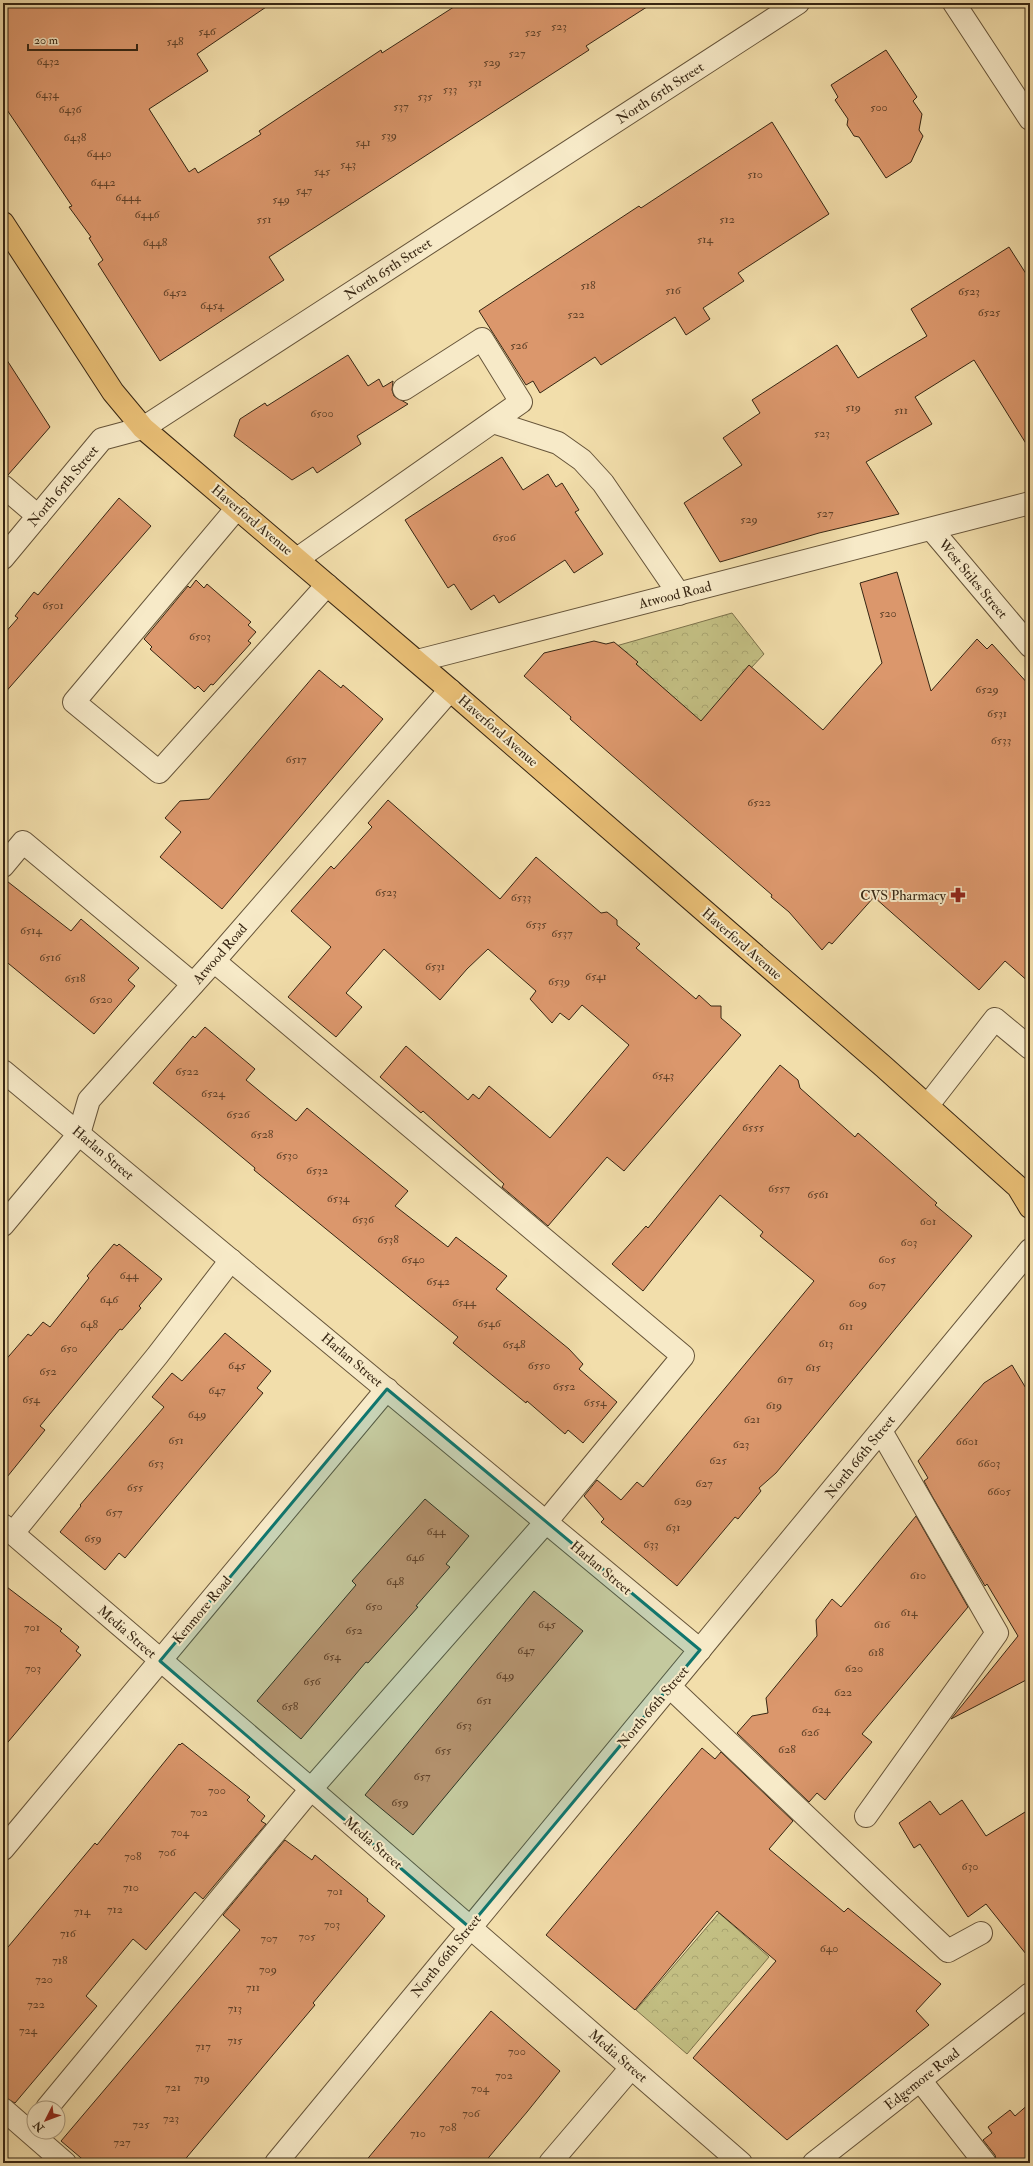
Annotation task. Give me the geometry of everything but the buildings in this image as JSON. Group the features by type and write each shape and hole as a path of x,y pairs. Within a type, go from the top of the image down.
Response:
{"main road":[{"name":"Haverford Avenue","path":"3,223 113,392 143,428 417,661 928,1105 1018,1188 1030,1207"}],"street":[{"name":"North 65th Street","path":"3,558 102,439 143,428 798,3"},
{"path":"954,3 1030,120"},
{"path":"297,559 521,402 482,339 404,389"},
{"path":"493,422 558,444 582,460 603,483 679,594"},
{"path":"3,486 38,516"},
{"name":"Atwood Road","path":"417,661 1030,504"},
{"path":"237,508 74,702 159,772 327,585"},
{"name":"West Stiles Street","path":"932,530 1030,646"},
{"name":"Atwood Road","path":"3,1225 79,1134 89,1100 214,961 450,690"},
{"path":"3,866 23,842 193,984"},
{"path":"54,2100 311,1789 546,1522 683,1356 214,961"},
{"path":"928,1105 995,1019 1030,1048"},
{"name":"Harlan Street","path":"3,1071 700,1650"},
{"name":"North 66th Street","path":"276,2163 469,1927 670,1687 1030,1250"},
{"path":"6,1528 157,1356 231,1260"},
{"name":"Kenmore Road","path":"3,1849 387,1389"},
{"path":"866,1816 997,1633 881,1431"},
{"name":"Media Street","path":"6,1528 311,1789 741,2163"},
{"path":"670,1687 948,1951 981,1933"},
{"name":"Edgemore Road","path":"814,2163 1030,1994"},
{"path":"550,2163 631,2068"},
{"path":"920,2080 985,2163"},
{"path":"3,2109 26,2124"},
{"path":"43,2140 65,2163"}],"highlighted area":[{"path":"387,1389 700,1650 469,1927 160,1661"}],"green space":[{"path":"732,613 764,654 701,722 616,646"},
{"path":"719,1913 769,1957 687,2054 636,2010"}],"place":[{"name":"CVS Pharmacy","path":"958,895"}]}
